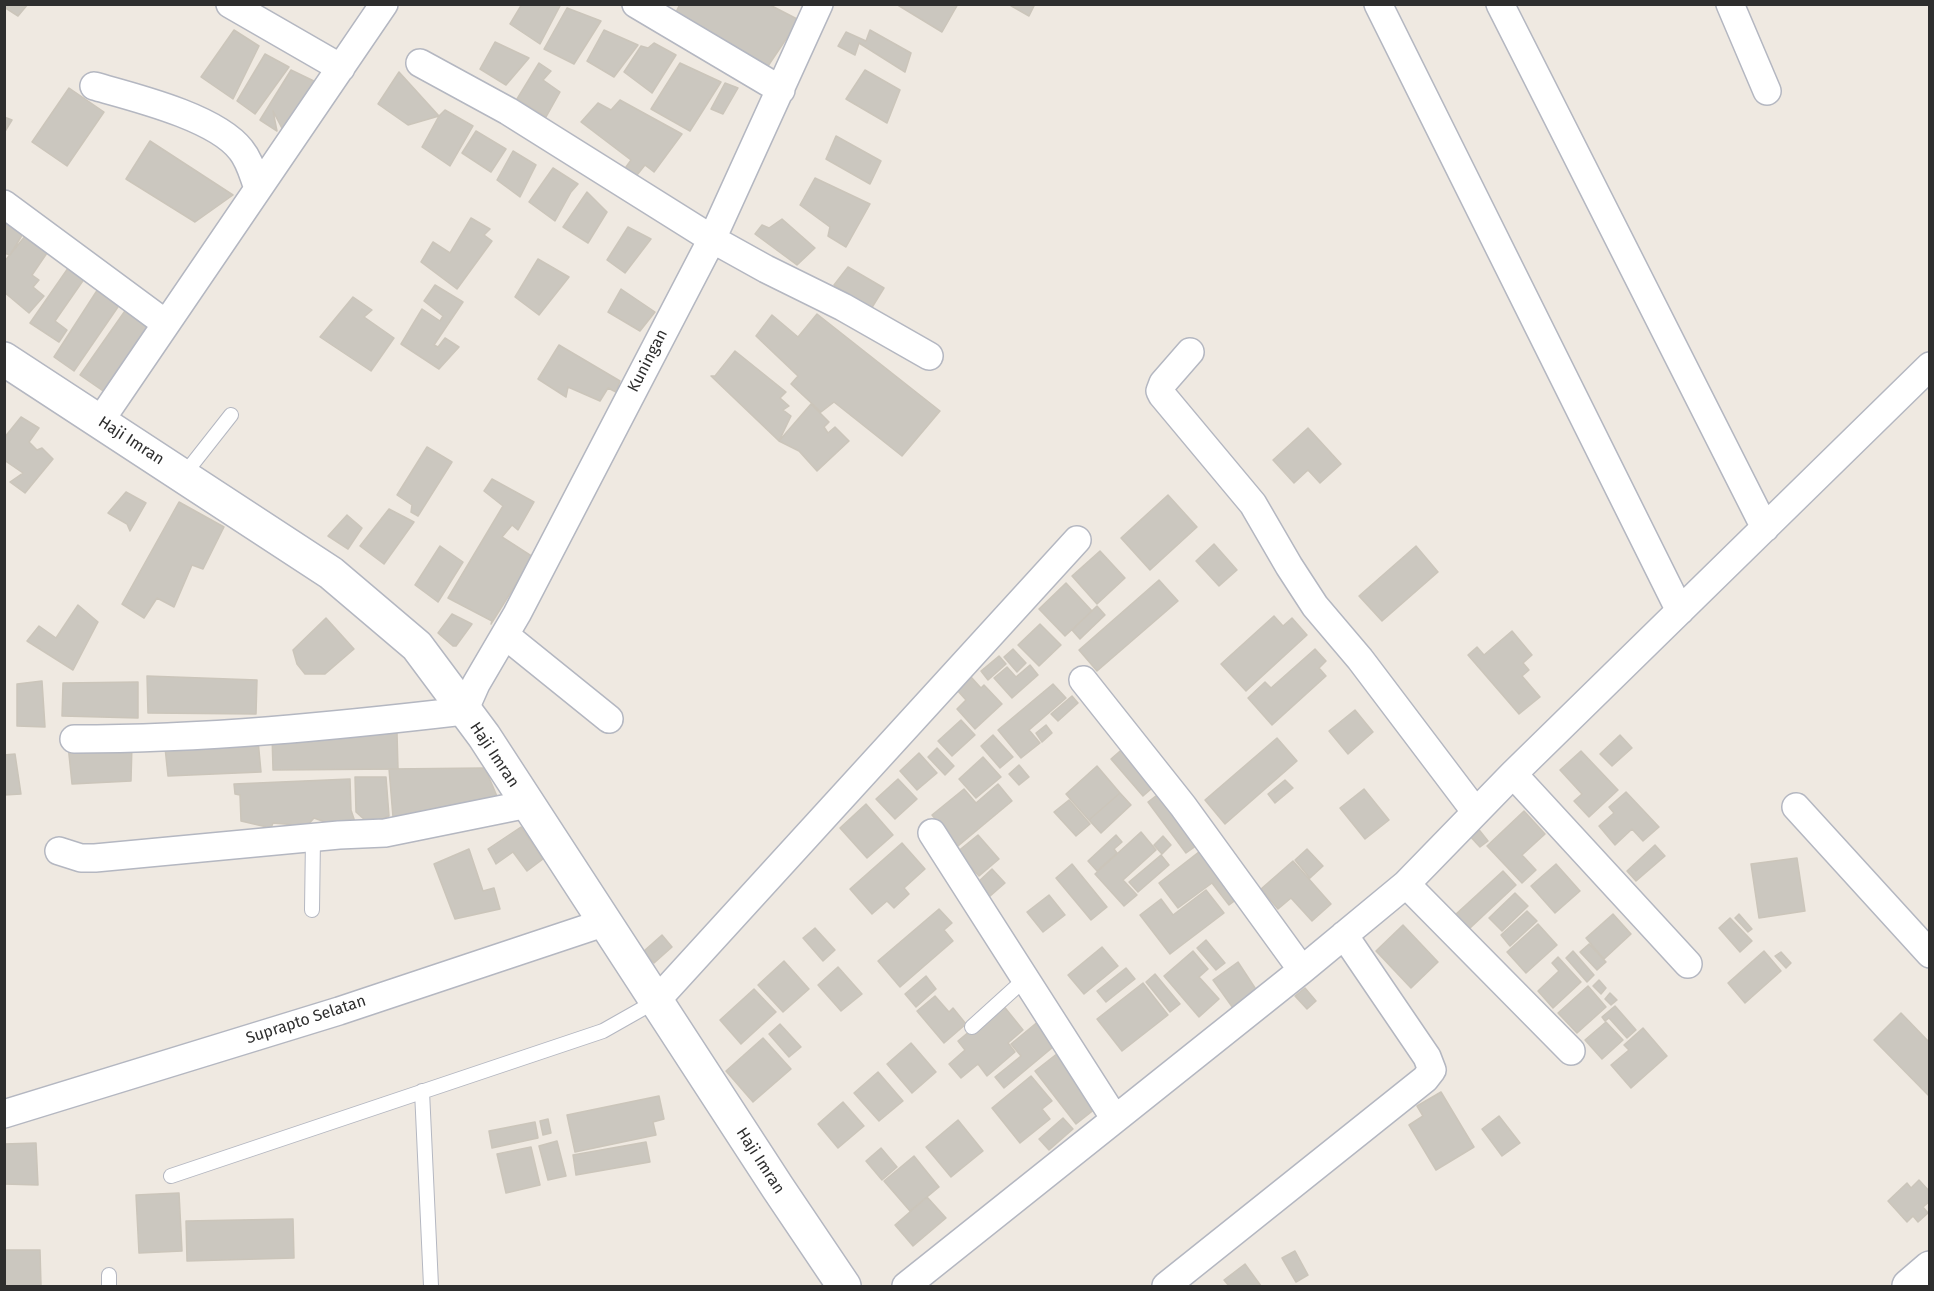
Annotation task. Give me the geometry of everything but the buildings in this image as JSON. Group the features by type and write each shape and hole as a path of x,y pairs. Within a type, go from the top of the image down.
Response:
{"street":[{"path":"230,4 340,69"},
{"path":"100,421 384,4"},
{"path":"636,4 780,90"},
{"name":"Kuningan","path":"464,711 476,684 505,635 712,238 819,4"},
{"path":"1378,4 1680,611"},
{"path":"1500,4 1765,528"},
{"path":"1730,4 1767,92"},
{"path":"420,63 508,111 765,269 843,307 929,356"},
{"path":"94,86 154,103 214,128 240,149 258,188"},
{"path":"4,204 165,323"},
{"path":"1190,352 1163,382 1160,391 1162,395 1253,504 1315,606 1360,659 1475,811"},
{"name":"Haji Imran","path":"4,359 331,573 417,646 484,736 844,1287"},
{"path":"906,1287 1406,884 1475,811 1929,366"},
{"path":"656,1001 1077,540"},
{"path":"505,635 609,719"},
{"path":"1083,680 1184,806 1302,970"},
{"path":"74,739 139,739 262,732 464,711"},
{"path":"1513,774 1688,964"},
{"path":"59,851 81,858 95,858 385,833 528,804"},
{"path":"1797,807 1929,954"},
{"path":"932,833 1115,1119"},
{"path":"1406,884 1571,1051"},
{"name":"Suprapto Selatan","path":"4,1114 339,1011 606,922"},
{"path":"1166,1287 1425,1079 1432,1070 1431,1064 1344,935"},
{"path":"1909,1287 1929,1268"}],"lane":[{"path":"183,476 231,415"},
{"path":"312,910 313,838"},
{"path":"972,1027 1025,979"},
{"path":"171,1176 603,1031 656,1001"},
{"path":"422,1092 431,1287"}]}
